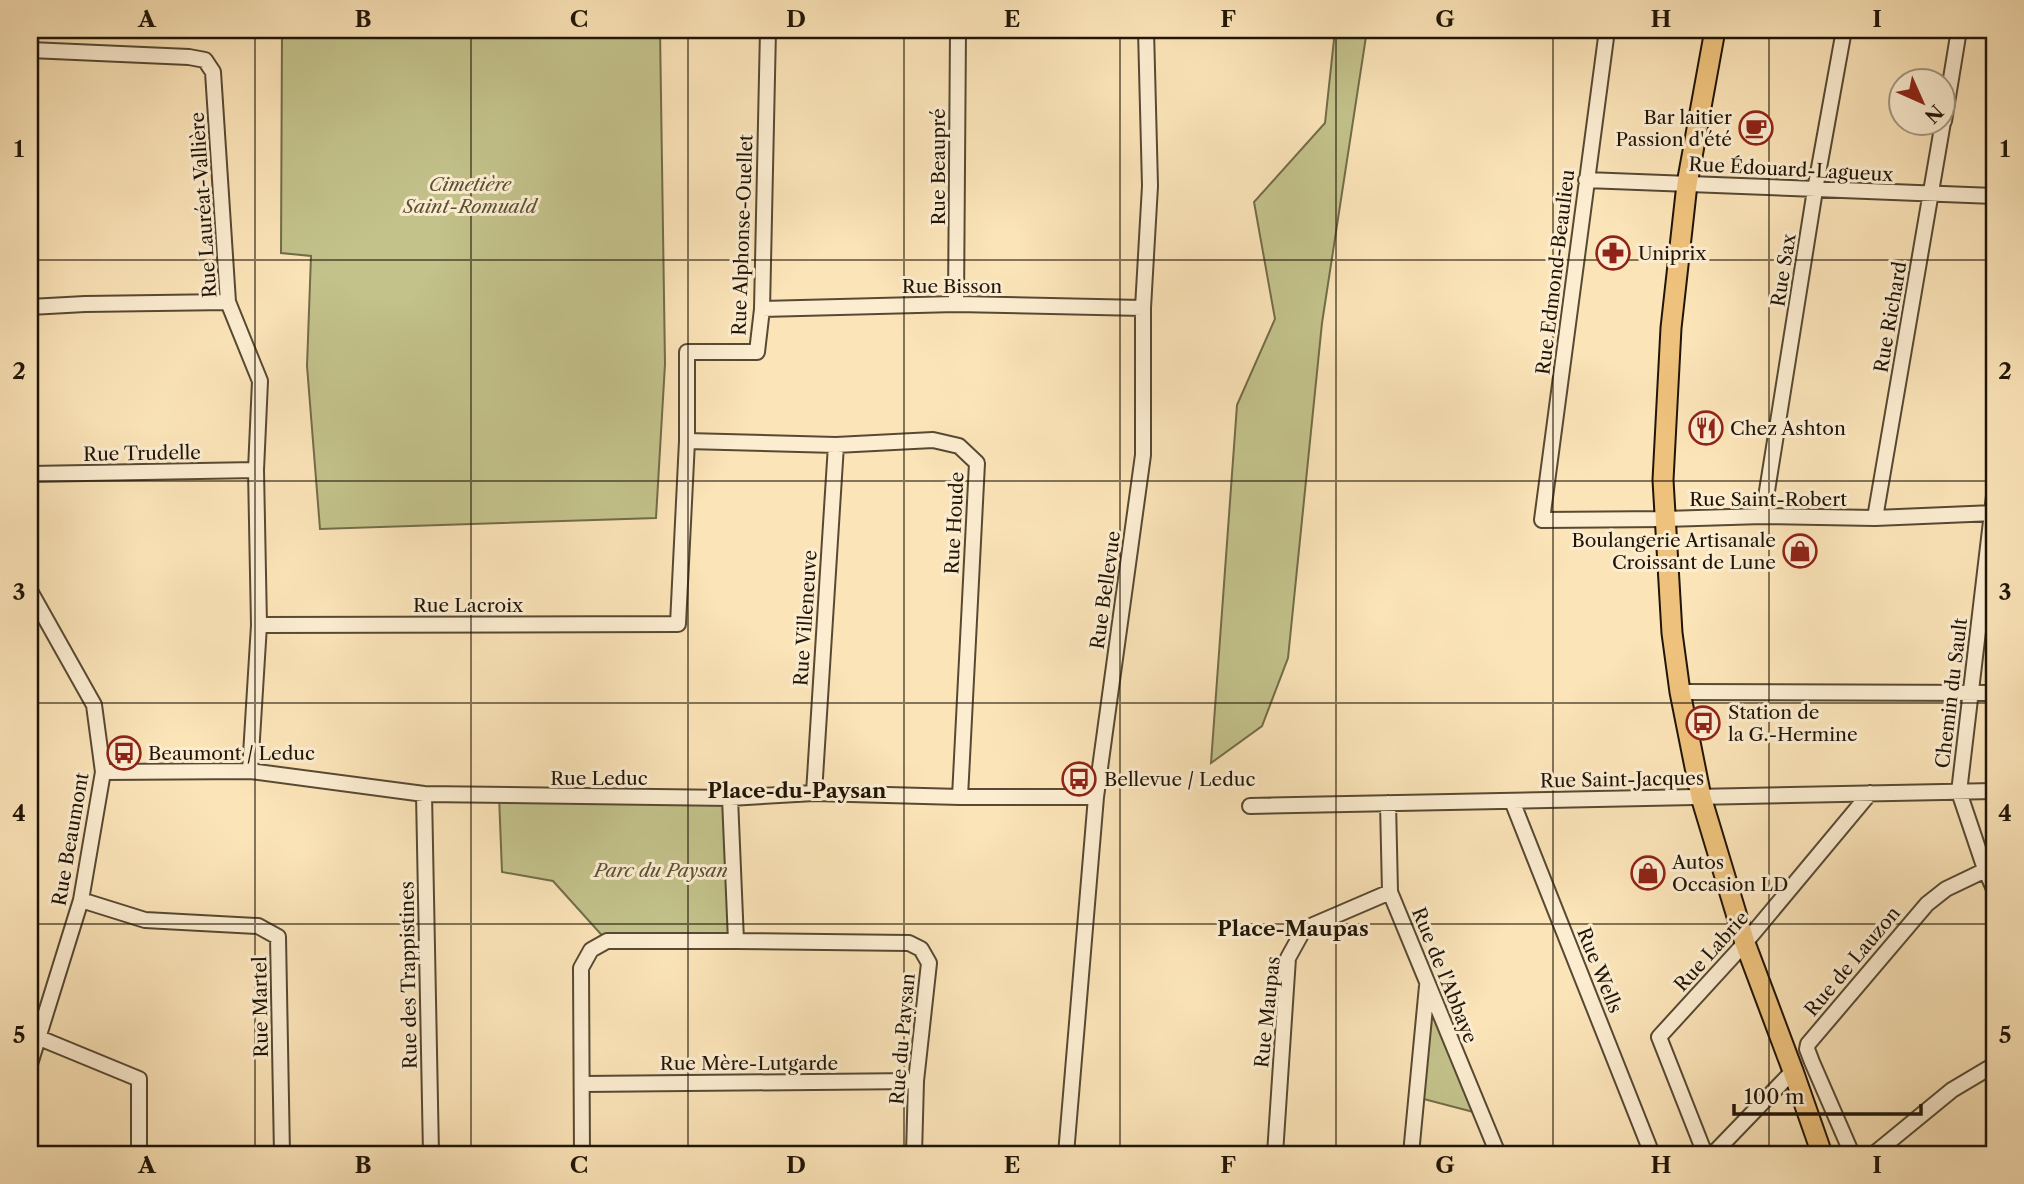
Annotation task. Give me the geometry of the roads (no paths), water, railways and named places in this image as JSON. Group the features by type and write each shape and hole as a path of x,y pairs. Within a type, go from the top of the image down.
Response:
{"main road":[{"path":"1714,30 1687,184 1671,328 1663,480 1672,633 1680,692 1701,797 1745,943 1822,1154"}],"street":[{"name":"Rue Alphonse-Ouellet","path":"677,624 687,441 687,352 757,352 762,309 768,30"},
{"name":"Rue Beaupré","path":"956,304 958,30"},
{"name":"Rue Bellevue","path":"1066,1154 1096,797 1143,455 1143,308 1150,186 1146,30"},
{"name":"Rue Edmond-Beaulieu","path":"1542,520 1607,30"},
{"name":"Rue Sax","path":"1763,516 1815,190 1844,30"},
{"name":"Rue Richard","path":"1953,66 1959,30"},
{"name":"Rue Lauréat-Vallière","path":"30,50 189,57 205,60 213,72 228,302 260,381 256,470 259,625 250,771"},
{"name":"Rue Richard","path":"1875,518 1941,136"},
{"name":"Rue Édouard-Lagueux","path":"1587,180 1994,196"},
{"path":"30,307 228,302"},
{"name":"Rue Bisson","path":"762,309 956,304 1143,308"},
{"name":"Rue Houde","path":"687,441 836,445 933,440 959,446 976,463 960,797"},
{"name":"Rue Villeneuve","path":"814,793 836,445"},
{"name":"Rue Trudelle","path":"30,474 256,470"},
{"name":"Chemin du Sault","path":"1994,496 1987,607 1970,692 1959,792 1990,867 1994,889"},
{"name":"Rue Saint-Robert","path":"1542,520 1763,516 1875,518 1993,513"},
{"name":"Rue Beaumont","path":"30,591 94,705 103,772 81,900 30,1064"},
{"name":"Rue Lacroix","path":"259,625 677,624"},
{"path":"1680,692 1994,693"},
{"name":"Rue Leduc","path":"103,772 250,771 424,794 730,798 814,793 1096,797"},
{"name":"Rue Saint-Jacques","path":"1250,806 1994,791"},
{"name":"Rue Labrie","path":"1704,1154 1659,1037 1745,943 1870,793"},
{"name":"Rue des Trappistines","path":"424,794 431,1154"},
{"path":"730,798 736,942"},
{"name":"Rue Wells","path":"1512,801 1652,1154"},
{"name":"Rue de l'Abbaye","path":"1388,803 1391,892 1498,1154"},
{"name":"Rue de Lauzon","path":"1852,1154 1812,1062 1808,1044 1927,904 1946,889 1990,867"},
{"name":"Rue Maupas","path":"1275,1154 1288,958 1304,929 1391,892"},
{"name":"Rue Martel","path":"81,900 145,920 258,926 278,937 282,1154"},
{"name":"Rue du Paysan","path":"582,1154 581,968 591,950 607,941 909,943 921,949 929,963 916,1081 914,1154"},
{"path":"1410,1154 1427,985"},
{"path":"37,1037 139,1079 139,1154"},
{"path":"1874,1154 1952,1090 1994,1065"},
{"path":"1713,1154 1793,1071"},
{"name":"Rue Mère-Lutgarde","path":"583,1084 916,1081"}],"place":[{"name":"Bar laitier Passion d'été","path":"1756,128"},
{"name":"Uniprix","path":"1613,253"},
{"name":"Chez Ashton","path":"1706,428"},
{"name":"Boulangerie Artisanale Croissant de Lune","path":"1800,551"},
{"name":"Station de la G.-Hermine","path":"1703,723"},
{"name":"Beaumont / Leduc","path":"124,753"},
{"name":"Bellevue / Leduc","path":"1079,779"},
{"name":"Autos Occasion LD","path":"1648,873"}],"district":[{"name":"Place-du-Paysan","path":"797,791"},
{"name":"Place-Maupas","path":"1293,929"}],"park label":[{"name":"Cimetière Saint-Romuald","path":"470,195"},
{"name":"Parc du Paysan","path":"661,870"}]}
